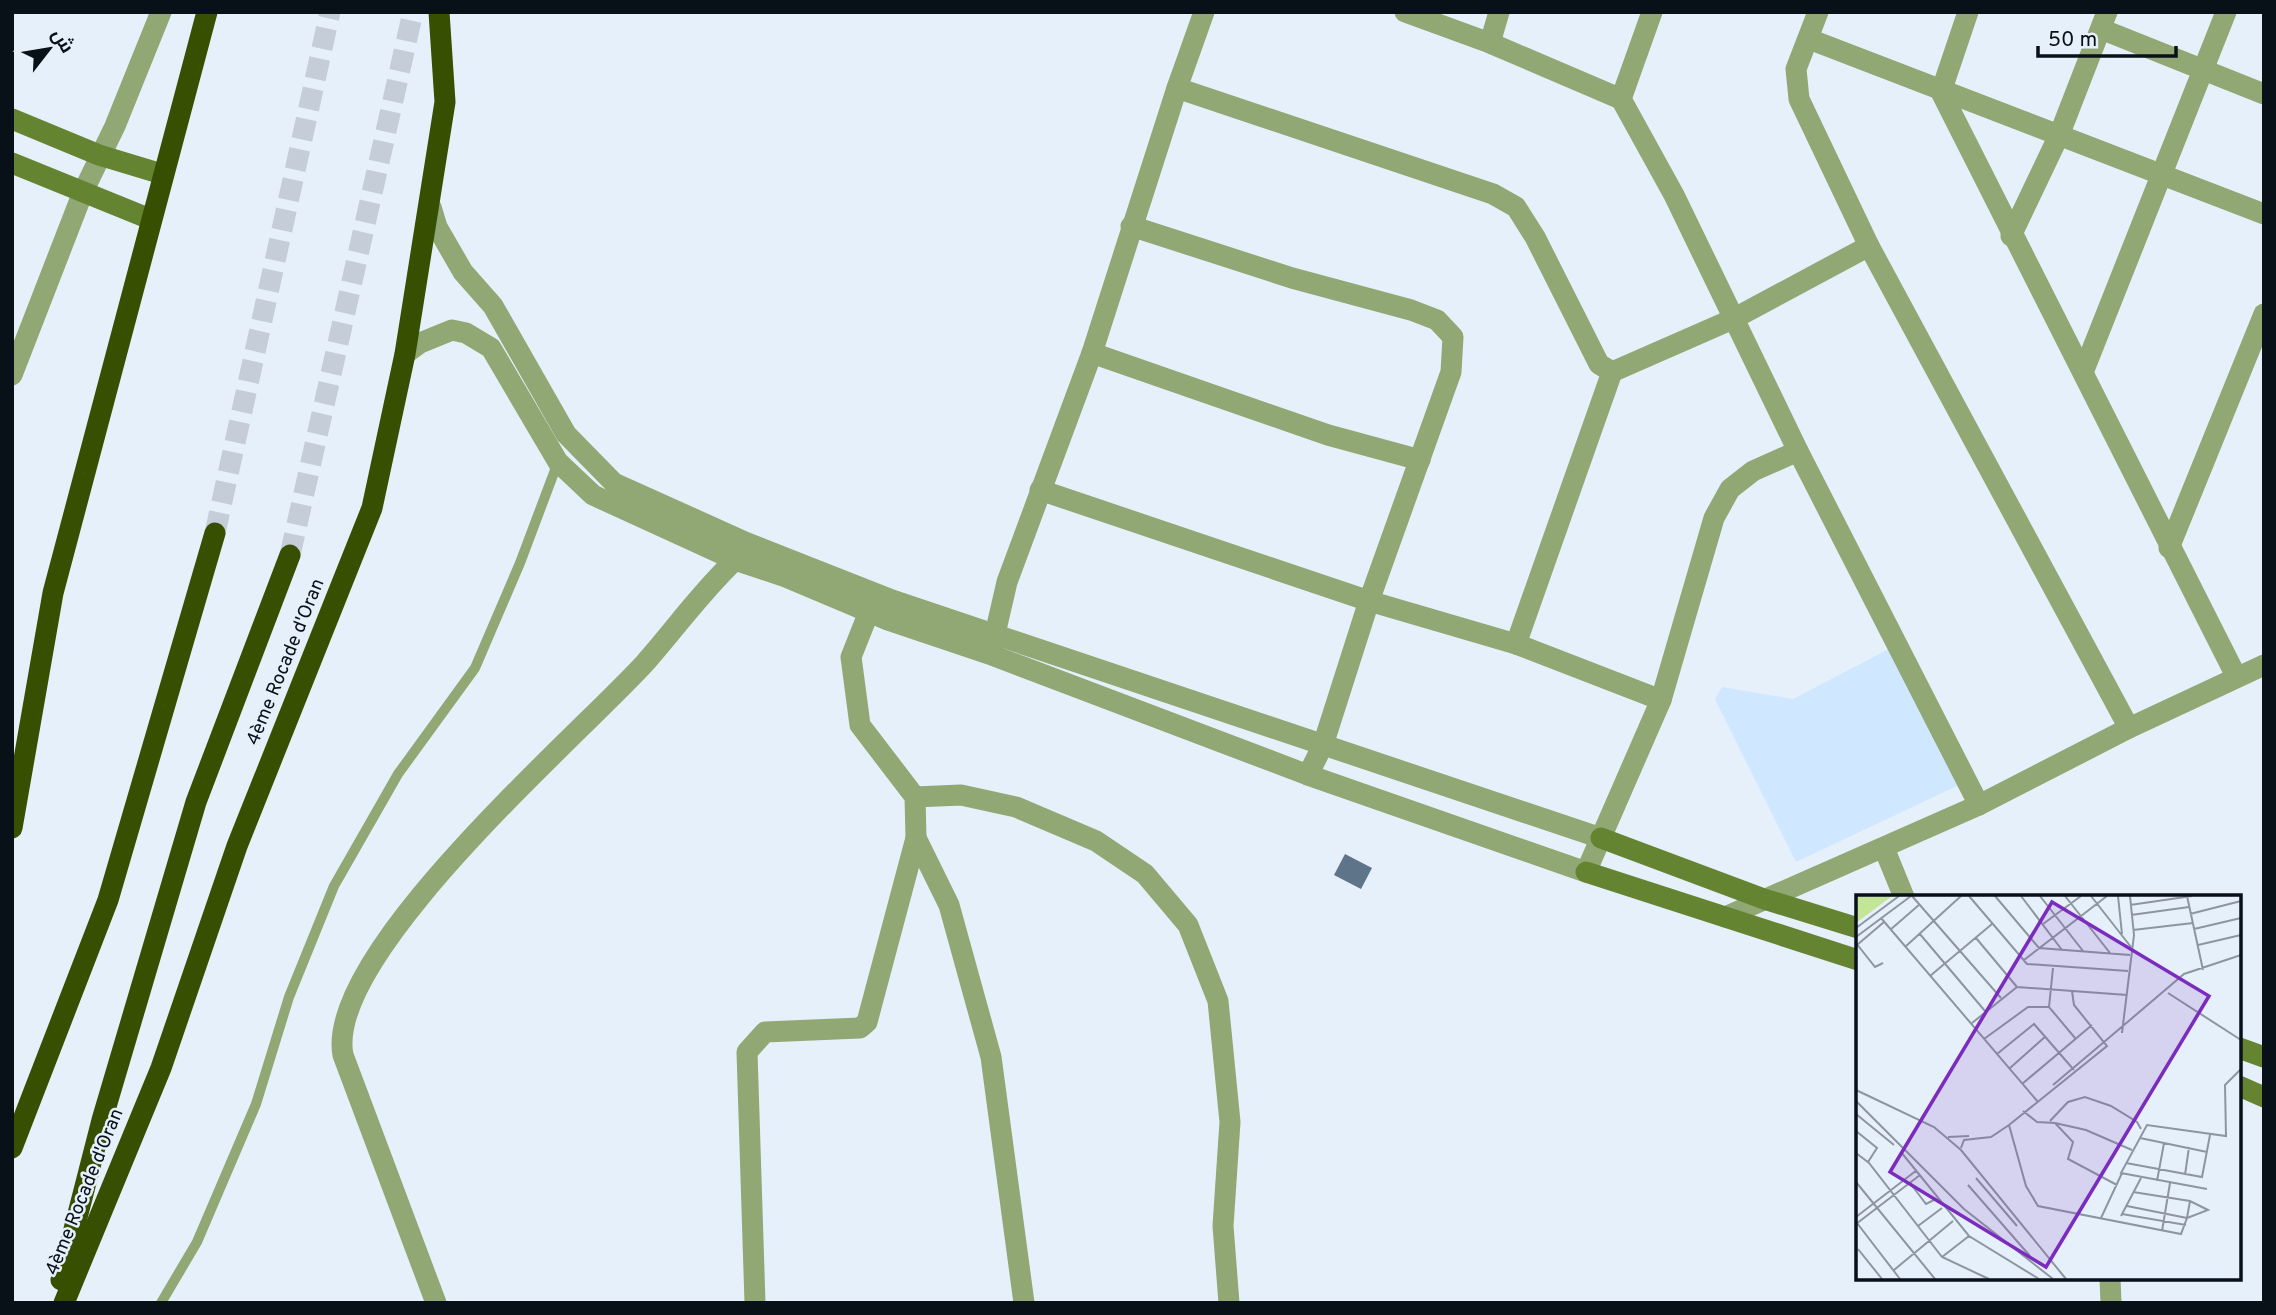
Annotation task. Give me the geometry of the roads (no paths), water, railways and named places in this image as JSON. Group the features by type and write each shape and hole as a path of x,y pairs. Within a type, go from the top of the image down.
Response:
{"highway":[{"path":"12,828 53,593 207,12"},
{"name":"4ème Rocade d'Oran","path":"64,1303 161,1068 237,846 372,508 405,354 446,102 439,12"},
{"path":"12,1148 108,900 215,533"},
{"path":"56,1303 102,1120 195,803 290,555"}],"main road":[{"path":"12,119 99,155 162,174"},
{"path":"13,164 150,219"},
{"path":"1601,838 1764,900 1856,927"},
{"path":"1586,872 1856,959"},
{"path":"2241,1049 2264,1057"},
{"path":"2241,1087 2264,1097"}],"street":[{"path":"12,375 83,192 115,126 162,12"},
{"path":"992,644 1007,582 1092,353 1131,226 1204,12"},
{"path":"1405,12 1490,43 1621,99 1674,195 1798,451 1979,805"},
{"path":"1490,43 1499,12"},
{"path":"1621,99 1652,12"},
{"path":"1818,12 1796,69 1799,99 1869,246 2129,728"},
{"path":"1968,12 1941,92 2011,236 2084,370 2169,548 2236,676"},
{"path":"2084,370 2226,12"},
{"path":"2011,236 2060,133 2104,21 2203,69 2264,94"},
{"path":"1809,39 1941,92 2060,133 2264,214"},
{"path":"1177,88 1493,194 1516,207 1535,237 1599,364 1612,372"},
{"path":"431,207 437,227 463,272 493,306 566,434 614,483 872,603"},
{"path":"1131,226 1437,320 1453,337 1454,356 1420,460 1369,601 1323,745 1308,775"},
{"path":"1516,643 1612,372 1733,319 1869,246"},
{"path":"2169,548 2264,314"},
{"path":"405,354 420,343 452,330 479,340 491,348 554,456 593,495 735,560 992,644 1323,745 1601,838"},
{"path":"1092,353 1328,435 1420,460"},
{"path":"554,456 566,434"},
{"path":"992,644 1308,775 1586,872 1661,700 1714,518 1730,489 1753,471 1798,451"},
{"path":"1040,490 1369,601 1516,643 1661,700"},
{"path":"436,1303 343,1055 341,1026 348,1007 379,954 423,890 644,663 702,591 735,560"},
{"path":"755,1303 747,1052 765,1032 860,1028 867,1022 916,838 915,797 860,725 851,657 872,603"},
{"path":"1725,917 1979,805 2129,728 2264,665"},
{"path":"915,797 961,795 1016,807 1096,841 1145,874 1188,925 1218,1001 1230,1122 1223,1226 1229,1303"},
{"path":"916,838 949,905 991,1057 1024,1303"},
{"path":"1884,848 1903,895"},
{"path":"2110,1280 2111,1303"}],"lane":[{"path":"161,1303 197,1242 256,1104 289,997 334,886 398,774 475,668 520,563 554,456"}],"tunnel":[{"path":"215,533 330,12"},
{"path":"290,555 413,12"}]}
